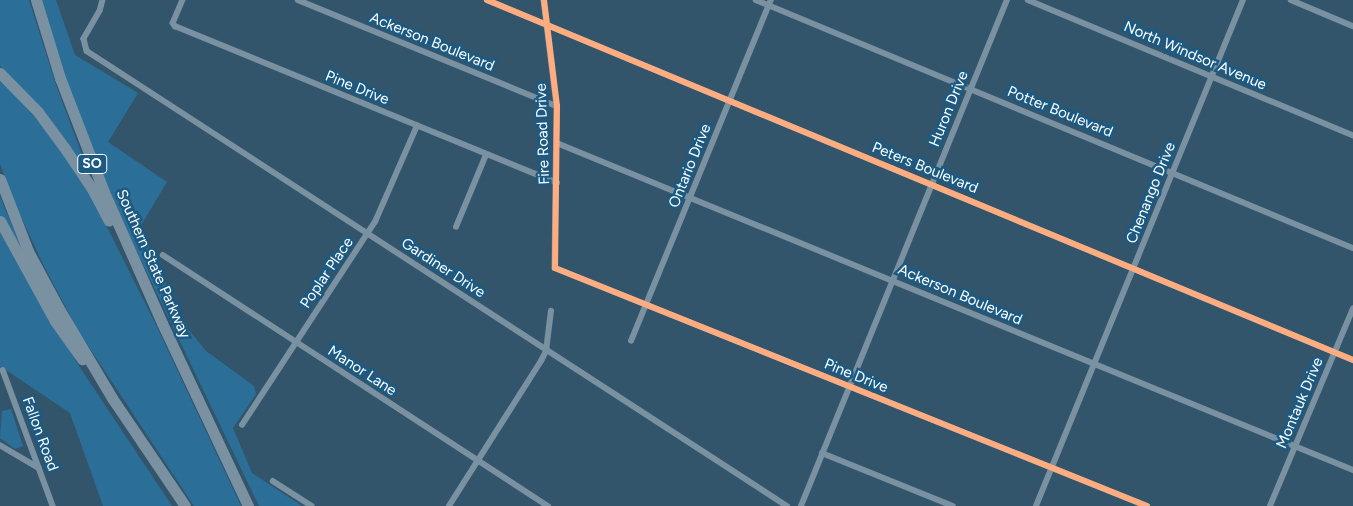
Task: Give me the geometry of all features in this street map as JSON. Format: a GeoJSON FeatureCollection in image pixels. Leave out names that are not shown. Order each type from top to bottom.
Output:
{"type":"FeatureCollection","features":[{"type":"Feature","properties":{"kind":"highway","name":"Southern State Parkway"},"geometry":{"type":"LineString","coordinates":[[36,0],[74,116],[104,192],[162,323],[248,505]]}},
{"type":"Feature","properties":{"kind":"highway"},"geometry":{"type":"LineString","coordinates":[[0,73],[38,112],[91,187],[162,323]]}},
{"type":"Feature","properties":{"kind":"highway"},"geometry":{"type":"LineString","coordinates":[[0,179],[28,251],[112,398]]}},
{"type":"Feature","properties":{"kind":"highway"},"geometry":{"type":"LineString","coordinates":[[0,221],[68,342],[112,398],[185,506]]}},
{"type":"Feature","properties":{"kind":"highway"},"geometry":{"type":"LineString","coordinates":[[157,464],[177,506]]}},
{"type":"Feature","properties":{"kind":"street","name":"Gardiner Drive"},"geometry":{"type":"LineString","coordinates":[[103,0],[100,11],[84,39],[87,51],[787,506]]}},
{"type":"Feature","properties":{"kind":"street","name":"Pine Drive"},"geometry":{"type":"LineString","coordinates":[[183,0],[174,23],[175,26],[557,183]]}},
{"type":"Feature","properties":{"kind":"street","name":"Ackerson Boulevard"},"geometry":{"type":"LineString","coordinates":[[298,0],[557,106]]}},
{"type":"Feature","properties":{"kind":"street","name":"Peters Boulevard"},"geometry":{"type":"LineString","coordinates":[[487,0],[1353,360]]}},
{"type":"Feature","properties":{"kind":"street","name":"Fire Road Drive"},"geometry":{"type":"LineString","coordinates":[[544,0],[557,106],[555,268]]}},
{"type":"Feature","properties":{"kind":"street","name":"Potter Boulevard"},"geometry":{"type":"LineString","coordinates":[[756,0],[770,3],[1353,248]]}},
{"type":"Feature","properties":{"kind":"street","name":"Huron Drive"},"geometry":{"type":"LineString","coordinates":[[801,506],[848,386],[1008,0]]}},
{"type":"Feature","properties":{"kind":"street","name":"North Windsor Avenue"},"geometry":{"type":"LineString","coordinates":[[1028,0],[1353,136]]}},
{"type":"Feature","properties":{"kind":"street","name":"Chenango Drive"},"geometry":{"type":"LineString","coordinates":[[1036,506],[1243,0]]}},
{"type":"Feature","properties":{"kind":"street"},"geometry":{"type":"LineString","coordinates":[[1291,0],[1353,26]]}},
{"type":"Feature","properties":{"kind":"street","name":"Ontario Drive"},"geometry":{"type":"LineString","coordinates":[[631,341],[770,3]]}},
{"type":"Feature","properties":{"kind":"street","name":"Poplar Place"},"geometry":{"type":"LineString","coordinates":[[242,426],[368,234],[393,186],[417,126]]}},
{"type":"Feature","properties":{"kind":"street","name":"Ackerson Boulevard"},"geometry":{"type":"LineString","coordinates":[[557,143],[1353,470]]}},
{"type":"Feature","properties":{"kind":"street"},"geometry":{"type":"LineString","coordinates":[[456,227],[486,155]]}},
{"type":"Feature","properties":{"kind":"street","name":"Manor Lane"},"geometry":{"type":"LineString","coordinates":[[163,255],[548,506]]}},
{"type":"Feature","properties":{"kind":"street","name":"Pine Drive"},"geometry":{"type":"LineString","coordinates":[[555,268],[1147,506]]}},
{"type":"Feature","properties":{"kind":"street","name":"Montauk Drive"},"geometry":{"type":"LineString","coordinates":[[1270,506],[1353,309]]}},
{"type":"Feature","properties":{"kind":"street"},"geometry":{"type":"LineString","coordinates":[[449,506],[546,351],[551,311]]}},
{"type":"Feature","properties":{"kind":"street","name":"Fallon Road"},"geometry":{"type":"LineString","coordinates":[[3,370],[53,506]]}},
{"type":"Feature","properties":{"kind":"street"},"geometry":{"type":"LineString","coordinates":[[0,445],[39,469]]}},
{"type":"Feature","properties":{"kind":"street"},"geometry":{"type":"LineString","coordinates":[[822,452],[953,506]]}},
{"type":"Feature","properties":{"kind":"street"},"geometry":{"type":"LineString","coordinates":[[273,481],[312,506]]}},
{"type":"Feature","properties":{"kind":"shaded area"},"geometry":{"type":"Polygon","coordinates":[[[0,0],[29,0],[56,85],[88,171],[34,103],[0,66],[0,0]]]}},
{"type":"Feature","properties":{"kind":"shaded area"},"geometry":{"type":"Polygon","coordinates":[[[41,0],[56,0],[75,55],[138,93],[108,142],[167,182],[140,227],[184,324],[206,351],[254,386],[256,394],[233,428],[252,473],[302,506],[259,506],[125,227],[82,124],[58,57],[41,0]]]}},
{"type":"Feature","properties":{"kind":"shaded area"},"geometry":{"type":"Polygon","coordinates":[[[0,78],[52,137],[93,199],[156,325],[241,506],[194,506],[77,329],[43,264],[15,204],[0,164],[0,78]]]}},
{"type":"Feature","properties":{"kind":"shaded area"},"geometry":{"type":"Polygon","coordinates":[[[0,196],[3,204],[24,253],[0,215],[0,196]]]}},
{"type":"Feature","properties":{"kind":"shaded area"},"geometry":{"type":"Polygon","coordinates":[[[0,231],[77,363],[172,506],[103,506],[70,413],[0,366],[0,231]]]}},
{"type":"Feature","properties":{"kind":"shaded area"},"geometry":{"type":"Polygon","coordinates":[[[11,409],[23,446],[15,449],[0,438],[2,411],[11,409]]]}},
{"type":"Feature","properties":{"kind":"cycle path"},"geometry":{"type":"LineString","coordinates":[[487,0],[1353,360]]}},
{"type":"Feature","properties":{"kind":"cycle path"},"geometry":{"type":"LineString","coordinates":[[544,0],[557,106],[555,268],[1147,506]]}}]}
